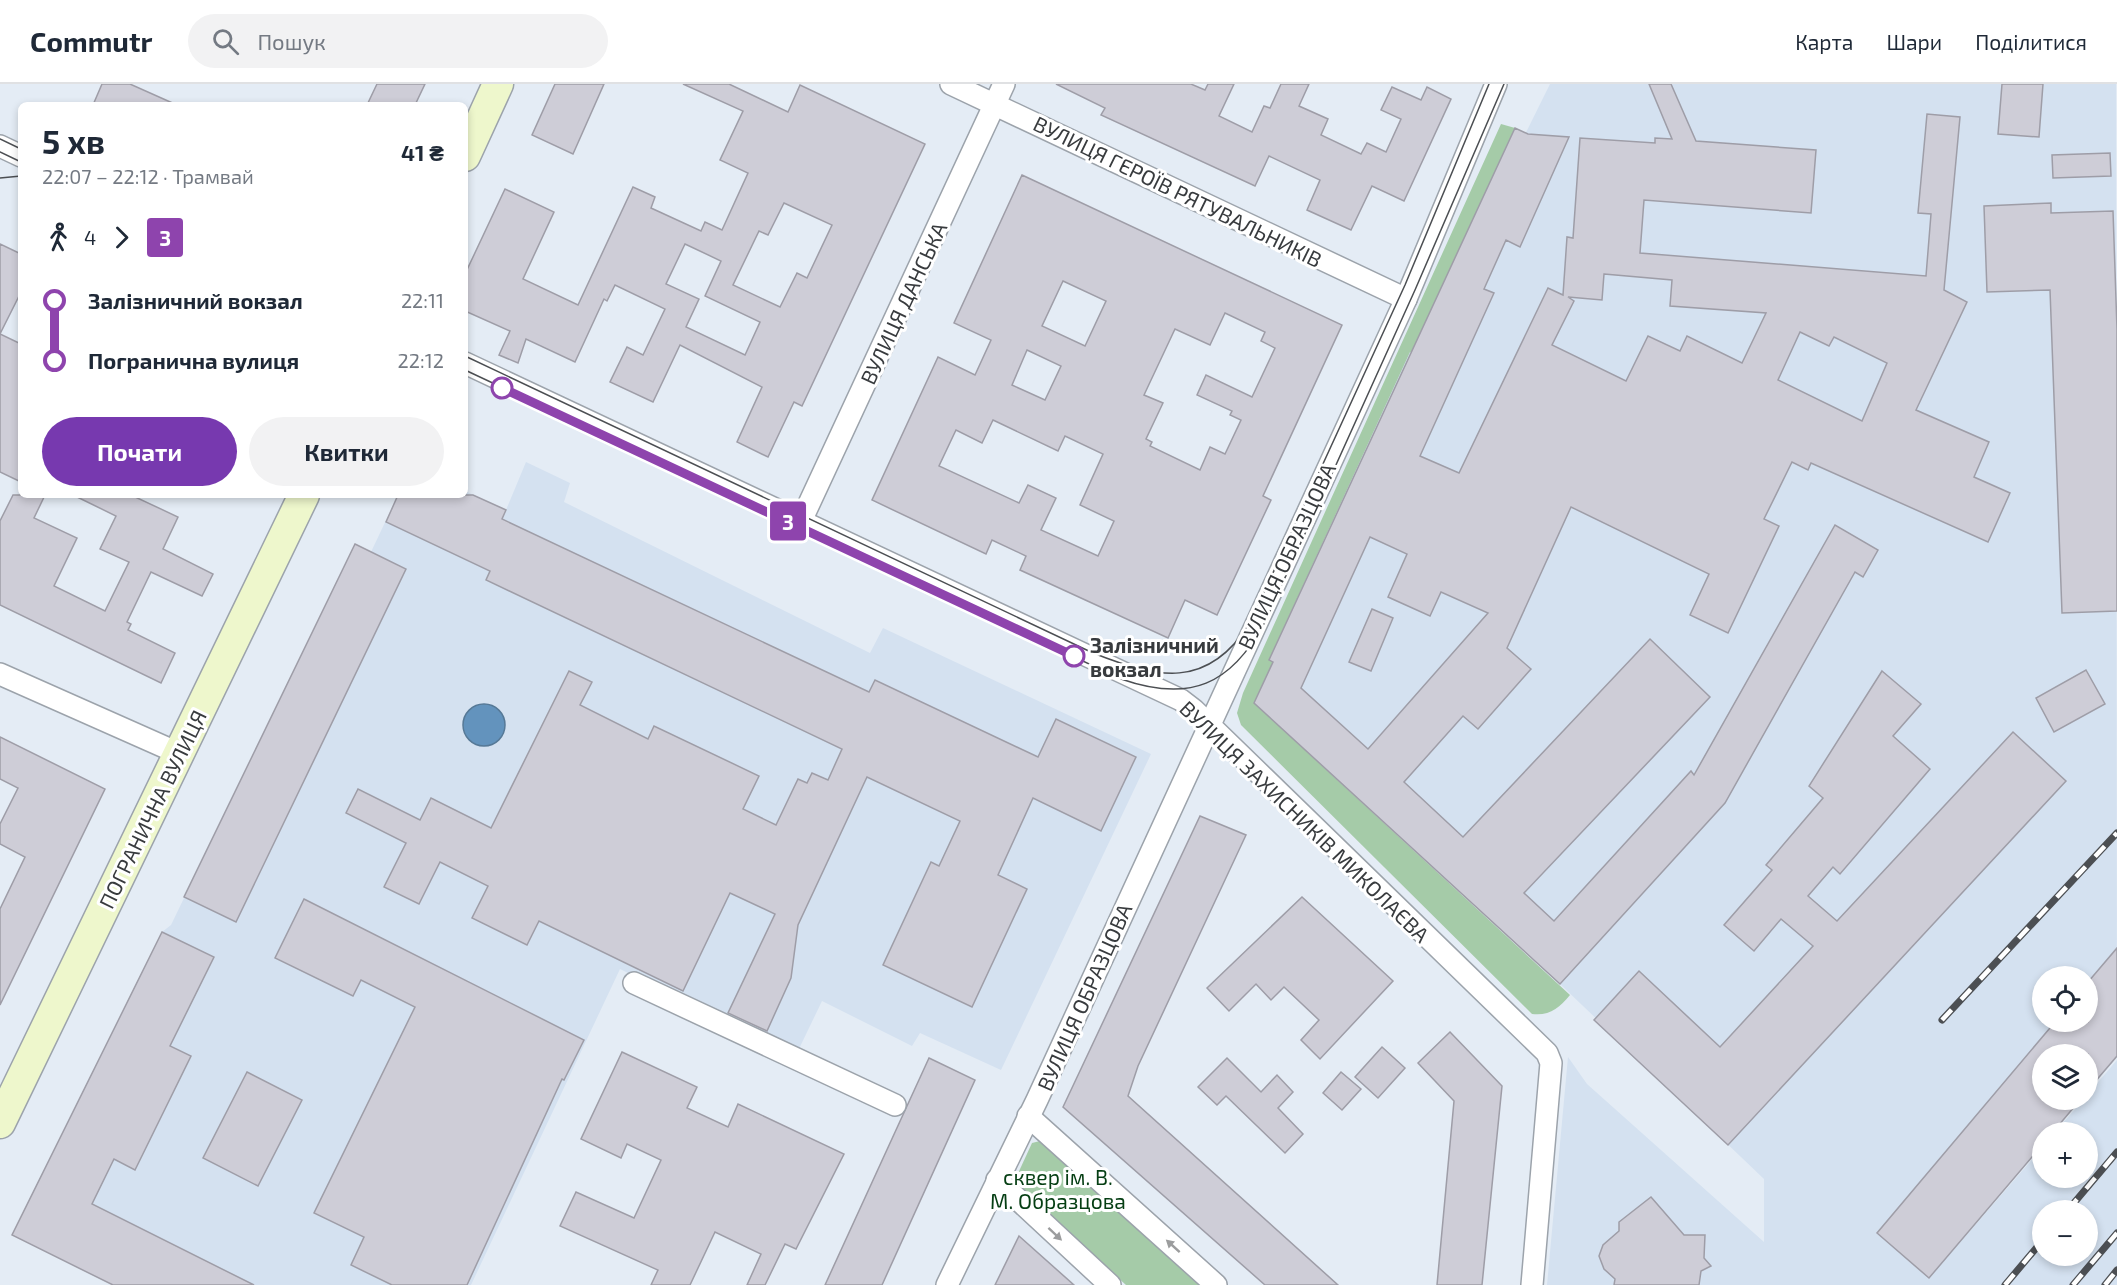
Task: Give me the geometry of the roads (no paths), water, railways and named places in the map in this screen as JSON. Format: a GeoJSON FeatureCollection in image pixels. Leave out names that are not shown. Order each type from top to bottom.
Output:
{"type":"FeatureCollection","features":[{"type":"Feature","properties":{"kind":"main road"},"geometry":{"type":"LineString","coordinates":[[468,149],[498,84]]}},
{"type":"Feature","properties":{"kind":"main road","name":"ПОГРАНИЧНА ВУЛИЦЯ"},"geometry":{"type":"LineString","coordinates":[[0,1123],[303,498]]}},
{"type":"Feature","properties":{"kind":"street","name":"ВУЛИЦЯ ГЕРОЇВ РЯТУВАЛЬНИКІВ"},"geometry":{"type":"LineString","coordinates":[[951,84],[1406,298]]}},
{"type":"Feature","properties":{"kind":"street","name":"ВУЛИЦЯ ДАНСЬКА"},"geometry":{"type":"LineString","coordinates":[[801,521],[1004,84]]}},
{"type":"Feature","properties":{"kind":"street","name":"ВУЛИЦЯ ОБРАЗЦОВА"},"geometry":{"type":"LineString","coordinates":[[947,1285],[1028,1116],[1406,298],[1496,84]]}},
{"type":"Feature","properties":{"kind":"street"},"geometry":{"type":"LineString","coordinates":[[0,146],[18,155]]}},
{"type":"Feature","properties":{"kind":"street","name":"ВУЛИЦЯ ЗАХИСНИКІВ МИКОЛАЄВА"},"geometry":{"type":"LineString","coordinates":[[468,364],[1181,700],[1547,1053],[1551,1063],[1532,1285]]}},
{"type":"Feature","properties":{"kind":"street"},"geometry":{"type":"LineString","coordinates":[[0,674],[178,753]]}},
{"type":"Feature","properties":{"kind":"street"},"geometry":{"type":"LineString","coordinates":[[634,982],[895,1105]]}},
{"type":"Feature","properties":{"kind":"street"},"geometry":{"type":"LineString","coordinates":[[1028,1116],[1216,1285]]}},
{"type":"Feature","properties":{"kind":"street"},"geometry":{"type":"LineString","coordinates":[[997,1180],[1110,1285]]}},
{"type":"Feature","properties":{"kind":"water"},"geometry":{"type":"Polygon","coordinates":[[[484,704],[499,710],[505,725],[499,740],[484,746],[469,740],[463,725],[469,710],[484,704]]]}},
{"type":"Feature","properties":{"kind":"tram line"},"geometry":{"type":"LineString","coordinates":[[468,357],[1093,653],[1116,662],[1159,672],[1179,673],[1198,669],[1216,660],[1234,645],[1250,623],[1405,285],[1489,84]]}},
{"type":"Feature","properties":{"kind":"tram line"},"geometry":{"type":"LineString","coordinates":[[468,371],[1121,679],[1168,689],[1188,688],[1206,683],[1223,674],[1252,644],[1265,622],[1415,290],[1504,84]]}},
{"type":"Feature","properties":{"kind":"tram line"},"geometry":{"type":"LineString","coordinates":[[0,139],[18,148]]}},
{"type":"Feature","properties":{"kind":"tram line"},"geometry":{"type":"LineString","coordinates":[[0,152],[18,161]]}},
{"type":"Feature","properties":{"kind":"tram line"},"geometry":{"type":"LineString","coordinates":[[0,178],[18,176]]}},
{"type":"Feature","properties":{"kind":"tram line","name":"3"},"geometry":{"type":"LineString","coordinates":[[502,388],[1074,656]]}},
{"type":"Feature","properties":{"kind":"railway"},"geometry":{"type":"LineString","coordinates":[[1942,1020],[2117,833]]}},
{"type":"Feature","properties":{"kind":"railway"},"geometry":{"type":"LineString","coordinates":[[2076,1200],[2117,1152]]}},
{"type":"Feature","properties":{"kind":"railway"},"geometry":{"type":"LineString","coordinates":[[2073,1285],[2117,1233]]}},
{"type":"Feature","properties":{"kind":"railway"},"geometry":{"type":"LineString","coordinates":[[2005,1285],[2032,1253]]}},
{"type":"Feature","properties":{"kind":"railway"},"geometry":{"type":"LineString","coordinates":[[2105,1285],[2117,1270]]}},
{"type":"Feature","properties":{"kind":"place","name":"Залізничний вокзал"},"geometry":{"type":"Point","coordinates":[1074,656]}},
{"type":"Feature","properties":{"kind":"park label","name":"сквер ім. В. М. Образцова"},"geometry":{"type":"Point","coordinates":[1058,1188]}}]}
